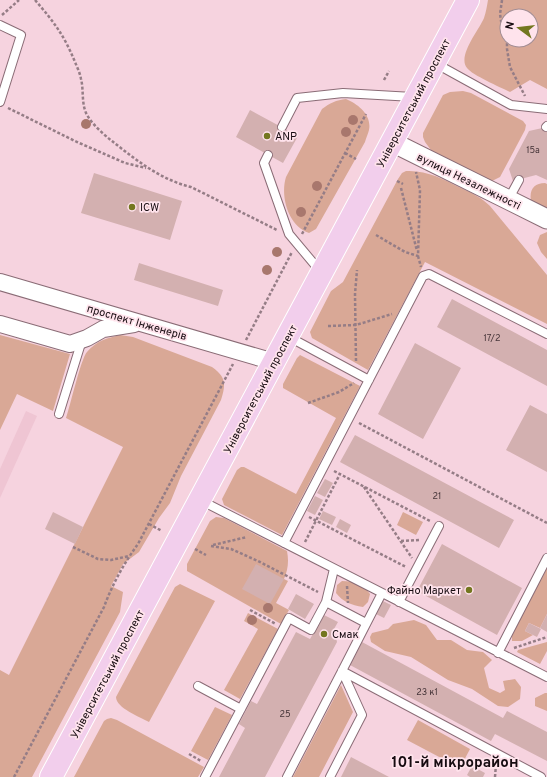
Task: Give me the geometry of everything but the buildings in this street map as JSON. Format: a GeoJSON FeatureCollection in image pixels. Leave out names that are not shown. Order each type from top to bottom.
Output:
{"type":"FeatureCollection","features":[{"type":"Feature","properties":{"kind":"main road","name":"Університетський проспект"},"geometry":{"type":"LineString","coordinates":[[51,777],[468,0]]}},
{"type":"Feature","properties":{"kind":"street","name":"вулиця Незалежності"},"geometry":{"type":"LineString","coordinates":[[392,142],[547,219]]}},
{"type":"Feature","properties":{"kind":"street","name":"проспект Інженерів"},"geometry":{"type":"LineString","coordinates":[[0,282],[274,362]]}},
{"type":"Feature","properties":{"kind":"street"},"geometry":{"type":"LineString","coordinates":[[0,324],[70,344],[82,340],[103,329],[140,323]]}},
{"type":"Feature","properties":{"kind":"lane"},"geometry":{"type":"LineString","coordinates":[[0,25],[21,35],[0,102]]}},
{"type":"Feature","properties":{"kind":"lane"},"geometry":{"type":"LineString","coordinates":[[437,58],[442,67],[512,105],[547,109]]}},
{"type":"Feature","properties":{"kind":"lane"},"geometry":{"type":"LineString","coordinates":[[282,127],[297,98],[342,93],[415,98]]}},
{"type":"Feature","properties":{"kind":"lane"},"geometry":{"type":"LineString","coordinates":[[268,154],[264,163],[290,234],[322,273]]}},
{"type":"Feature","properties":{"kind":"lane"},"geometry":{"type":"LineString","coordinates":[[508,200],[519,180]]}},
{"type":"Feature","properties":{"kind":"lane"},"geometry":{"type":"LineString","coordinates":[[284,543],[349,418],[364,377],[405,310],[423,276],[429,274],[547,334]]}},
{"type":"Feature","properties":{"kind":"lane"},"geometry":{"type":"LineString","coordinates":[[288,337],[364,377]]}},
{"type":"Feature","properties":{"kind":"lane"},"geometry":{"type":"LineString","coordinates":[[59,414],[82,340]]}},
{"type":"Feature","properties":{"kind":"lane"},"geometry":{"type":"LineString","coordinates":[[200,500],[547,677]]}},
{"type":"Feature","properties":{"kind":"lane"},"geometry":{"type":"LineString","coordinates":[[398,602],[439,526]]}},
{"type":"Feature","properties":{"kind":"lane"},"geometry":{"type":"LineString","coordinates":[[498,653],[547,558]]}},
{"type":"Feature","properties":{"kind":"lane"},"geometry":{"type":"LineString","coordinates":[[205,777],[289,618],[311,630],[326,600],[334,569]]}},
{"type":"Feature","properties":{"kind":"lane"},"geometry":{"type":"LineString","coordinates":[[287,777],[382,593]]}},
{"type":"Feature","properties":{"kind":"lane"},"geometry":{"type":"LineString","coordinates":[[326,600],[366,623]]}},
{"type":"Feature","properties":{"kind":"lane"},"geometry":{"type":"LineString","coordinates":[[330,777],[362,715],[342,671]]}},
{"type":"Feature","properties":{"kind":"lane"},"geometry":{"type":"LineString","coordinates":[[342,671],[541,777]]}},
{"type":"Feature","properties":{"kind":"lane"},"geometry":{"type":"LineString","coordinates":[[198,686],[241,709]]}},
{"type":"Feature","properties":{"kind":"path"},"geometry":{"type":"LineString","coordinates":[[0,16],[19,0]]}},
{"type":"Feature","properties":{"kind":"path"},"geometry":{"type":"LineString","coordinates":[[36,0],[54,21],[66,40],[82,79],[86,114],[101,131],[132,157],[148,168],[179,184],[191,187],[272,229],[290,234]]}},
{"type":"Feature","properties":{"kind":"path"},"geometry":{"type":"LineString","coordinates":[[502,0],[500,14],[502,27],[506,35],[510,67],[530,107]]}},
{"type":"Feature","properties":{"kind":"path"},"geometry":{"type":"LineString","coordinates":[[384,80],[389,71]]}},
{"type":"Feature","properties":{"kind":"path"},"geometry":{"type":"LineString","coordinates":[[7,108],[77,142],[125,163],[148,168]]}},
{"type":"Feature","properties":{"kind":"path"},"geometry":{"type":"LineString","coordinates":[[14,777],[104,607],[109,594],[129,556],[138,544],[366,114]]}},
{"type":"Feature","properties":{"kind":"path"},"geometry":{"type":"LineString","coordinates":[[345,153],[356,159]]}},
{"type":"Feature","properties":{"kind":"path"},"geometry":{"type":"LineString","coordinates":[[416,171],[420,190],[418,256]]}},
{"type":"Feature","properties":{"kind":"path"},"geometry":{"type":"LineString","coordinates":[[397,181],[403,184]]}},
{"type":"Feature","properties":{"kind":"path"},"geometry":{"type":"LineString","coordinates":[[401,188],[423,276]]}},
{"type":"Feature","properties":{"kind":"path"},"geometry":{"type":"LineString","coordinates":[[376,234],[405,252],[418,256]]}},
{"type":"Feature","properties":{"kind":"path"},"geometry":{"type":"LineString","coordinates":[[308,403],[339,392],[364,377],[355,349],[355,294],[357,270]]}},
{"type":"Feature","properties":{"kind":"path"},"geometry":{"type":"LineString","coordinates":[[328,326],[356,324],[405,310]]}},
{"type":"Feature","properties":{"kind":"path"},"geometry":{"type":"LineString","coordinates":[[349,418],[547,523]]}},
{"type":"Feature","properties":{"kind":"path"},"geometry":{"type":"LineString","coordinates":[[324,466],[439,526]]}},
{"type":"Feature","properties":{"kind":"path"},"geometry":{"type":"LineString","coordinates":[[300,551],[340,474]]}},
{"type":"Feature","properties":{"kind":"path"},"geometry":{"type":"LineString","coordinates":[[364,486],[400,541],[416,569]]}},
{"type":"Feature","properties":{"kind":"path"},"geometry":{"type":"LineString","coordinates":[[300,512],[416,569]]}},
{"type":"Feature","properties":{"kind":"path"},"geometry":{"type":"LineString","coordinates":[[148,524],[162,531]]}},
{"type":"Feature","properties":{"kind":"path"},"geometry":{"type":"LineString","coordinates":[[263,532],[211,546],[231,549],[252,558],[326,600]]}},
{"type":"Feature","properties":{"kind":"path"},"geometry":{"type":"LineString","coordinates":[[400,541],[431,540]]}},
{"type":"Feature","properties":{"kind":"path"},"geometry":{"type":"LineString","coordinates":[[73,547],[98,559],[111,560],[117,557],[129,556]]}},
{"type":"Feature","properties":{"kind":"path"},"geometry":{"type":"LineString","coordinates":[[195,549],[206,555]]}},
{"type":"Feature","properties":{"kind":"path"},"geometry":{"type":"LineString","coordinates":[[347,575],[348,614]]}},
{"type":"Feature","properties":{"kind":"path"},"geometry":{"type":"LineString","coordinates":[[250,610],[283,628]]}},
{"type":"Feature","properties":{"kind":"path"},"geometry":{"type":"LineString","coordinates":[[498,653],[547,637]]}},
{"type":"Feature","properties":{"kind":"path"},"geometry":{"type":"LineString","coordinates":[[189,754],[211,766]]}},
{"type":"Feature","properties":{"kind":"shaded area"},"geometry":{"type":"Polygon","coordinates":[[[488,0],[547,0],[547,89],[530,80],[510,92],[480,77],[467,68],[465,57],[467,50],[484,18],[488,0]]]}},
{"type":"Feature","properties":{"kind":"shaded area"},"geometry":{"type":"Polygon","coordinates":[[[463,91],[471,93],[523,121],[526,125],[525,130],[500,177],[492,181],[434,154],[423,137],[423,133],[443,95],[450,92],[463,91]]]}},
{"type":"Feature","properties":{"kind":"shaded area"},"geometry":{"type":"Polygon","coordinates":[[[346,99],[359,107],[366,115],[369,130],[365,142],[316,229],[309,233],[296,224],[287,210],[284,193],[286,177],[322,109],[333,102],[346,99]]]}},
{"type":"Feature","properties":{"kind":"shaded area"},"geometry":{"type":"Polygon","coordinates":[[[406,171],[421,172],[441,178],[477,196],[490,206],[547,275],[547,324],[425,262],[368,370],[312,338],[310,332],[331,291],[343,282],[398,179],[402,173],[406,171]]]}},
{"type":"Feature","properties":{"kind":"shaded area"},"geometry":{"type":"Polygon","coordinates":[[[545,183],[547,184],[547,207],[544,208],[531,201],[531,194],[535,186],[545,183]]]}},
{"type":"Feature","properties":{"kind":"shaded area"},"geometry":{"type":"Polygon","coordinates":[[[547,232],[547,259],[541,252],[537,243],[540,235],[547,232]]]}},
{"type":"Feature","properties":{"kind":"shaded area"},"geometry":{"type":"Polygon","coordinates":[[[0,335],[70,354],[53,411],[17,394],[0,430],[0,335]]]}},
{"type":"Feature","properties":{"kind":"shaded area"},"geometry":{"type":"Polygon","coordinates":[[[120,335],[133,337],[212,367],[220,374],[224,381],[223,394],[181,476],[170,503],[159,518],[139,552],[123,564],[111,586],[123,592],[120,612],[32,777],[0,777],[0,670],[9,675],[123,447],[66,418],[79,373],[87,352],[90,348],[102,340],[120,335]]]}},
{"type":"Feature","properties":{"kind":"shaded area"},"geometry":{"type":"Polygon","coordinates":[[[300,355],[360,386],[282,535],[224,505],[222,499],[237,470],[241,467],[244,467],[296,494],[336,418],[283,388],[283,384],[300,355]]]}},
{"type":"Feature","properties":{"kind":"shaded area"},"geometry":{"type":"Polygon","coordinates":[[[26,411],[37,416],[0,498],[0,469],[26,411]]]}},
{"type":"Feature","properties":{"kind":"shaded area"},"geometry":{"type":"Polygon","coordinates":[[[403,512],[423,522],[416,535],[397,525],[403,512]]]}},
{"type":"Feature","properties":{"kind":"shaded area"},"geometry":{"type":"Polygon","coordinates":[[[216,517],[224,518],[287,551],[288,565],[284,579],[288,581],[276,603],[289,610],[281,624],[187,571],[187,564],[210,521],[216,517]]]}},
{"type":"Feature","properties":{"kind":"shaded area"},"geometry":{"type":"Polygon","coordinates":[[[547,568],[547,614],[540,628],[529,623],[525,631],[533,635],[522,641],[512,641],[512,635],[547,568]]]}},
{"type":"Feature","properties":{"kind":"shaded area"},"geometry":{"type":"Polygon","coordinates":[[[342,581],[358,584],[370,594],[368,602],[363,607],[348,603],[341,599],[336,593],[337,585],[342,581]]]}},
{"type":"Feature","properties":{"kind":"shaded area"},"geometry":{"type":"Polygon","coordinates":[[[180,584],[215,601],[149,722],[120,705],[116,697],[175,587],[180,584]]]}},
{"type":"Feature","properties":{"kind":"shaded area"},"geometry":{"type":"Polygon","coordinates":[[[248,613],[278,629],[240,699],[224,690],[258,629],[244,621],[248,613]]]}},
{"type":"Feature","properties":{"kind":"shaded area"},"geometry":{"type":"Polygon","coordinates":[[[414,620],[426,625],[437,640],[451,640],[467,650],[483,652],[492,660],[484,668],[489,688],[500,693],[505,690],[503,681],[515,679],[521,687],[520,699],[508,707],[498,706],[472,689],[448,680],[411,657],[385,651],[371,642],[370,637],[372,633],[388,629],[393,624],[414,620]]]}},
{"type":"Feature","properties":{"kind":"shaded area"},"geometry":{"type":"Polygon","coordinates":[[[547,642],[547,651],[540,664],[517,652],[518,650],[547,642]]]}},
{"type":"Feature","properties":{"kind":"shaded area"},"geometry":{"type":"Polygon","coordinates":[[[341,685],[353,712],[319,777],[293,777],[341,685]]]}},
{"type":"Feature","properties":{"kind":"shaded area"},"geometry":{"type":"Polygon","coordinates":[[[547,693],[547,711],[535,706],[535,698],[547,693]]]}},
{"type":"Feature","properties":{"kind":"shaded area"},"geometry":{"type":"Polygon","coordinates":[[[215,707],[232,715],[208,760],[191,751],[215,707]]]}},
{"type":"Feature","properties":{"kind":"shaded area"},"geometry":{"type":"Polygon","coordinates":[[[111,718],[117,720],[204,767],[198,777],[74,777],[104,721],[111,718]]]}},
{"type":"Feature","properties":{"kind":"shaded area"},"geometry":{"type":"Polygon","coordinates":[[[418,720],[470,749],[460,768],[407,740],[418,720]]]}},
{"type":"Feature","properties":{"kind":"place","name":"ANP"},"geometry":{"type":"Point","coordinates":[267,136]}},
{"type":"Feature","properties":{"kind":"place","name":"ICW"},"geometry":{"type":"Point","coordinates":[132,207]}},
{"type":"Feature","properties":{"kind":"place","name":"Файно Маркет"},"geometry":{"type":"Point","coordinates":[469,590]}},
{"type":"Feature","properties":{"kind":"place","name":"Смак"},"geometry":{"type":"Point","coordinates":[324,634]}},
{"type":"Feature","properties":{"kind":"district","name":"101-й мікрорайон"},"geometry":{"type":"Point","coordinates":[455,762]}}]}
